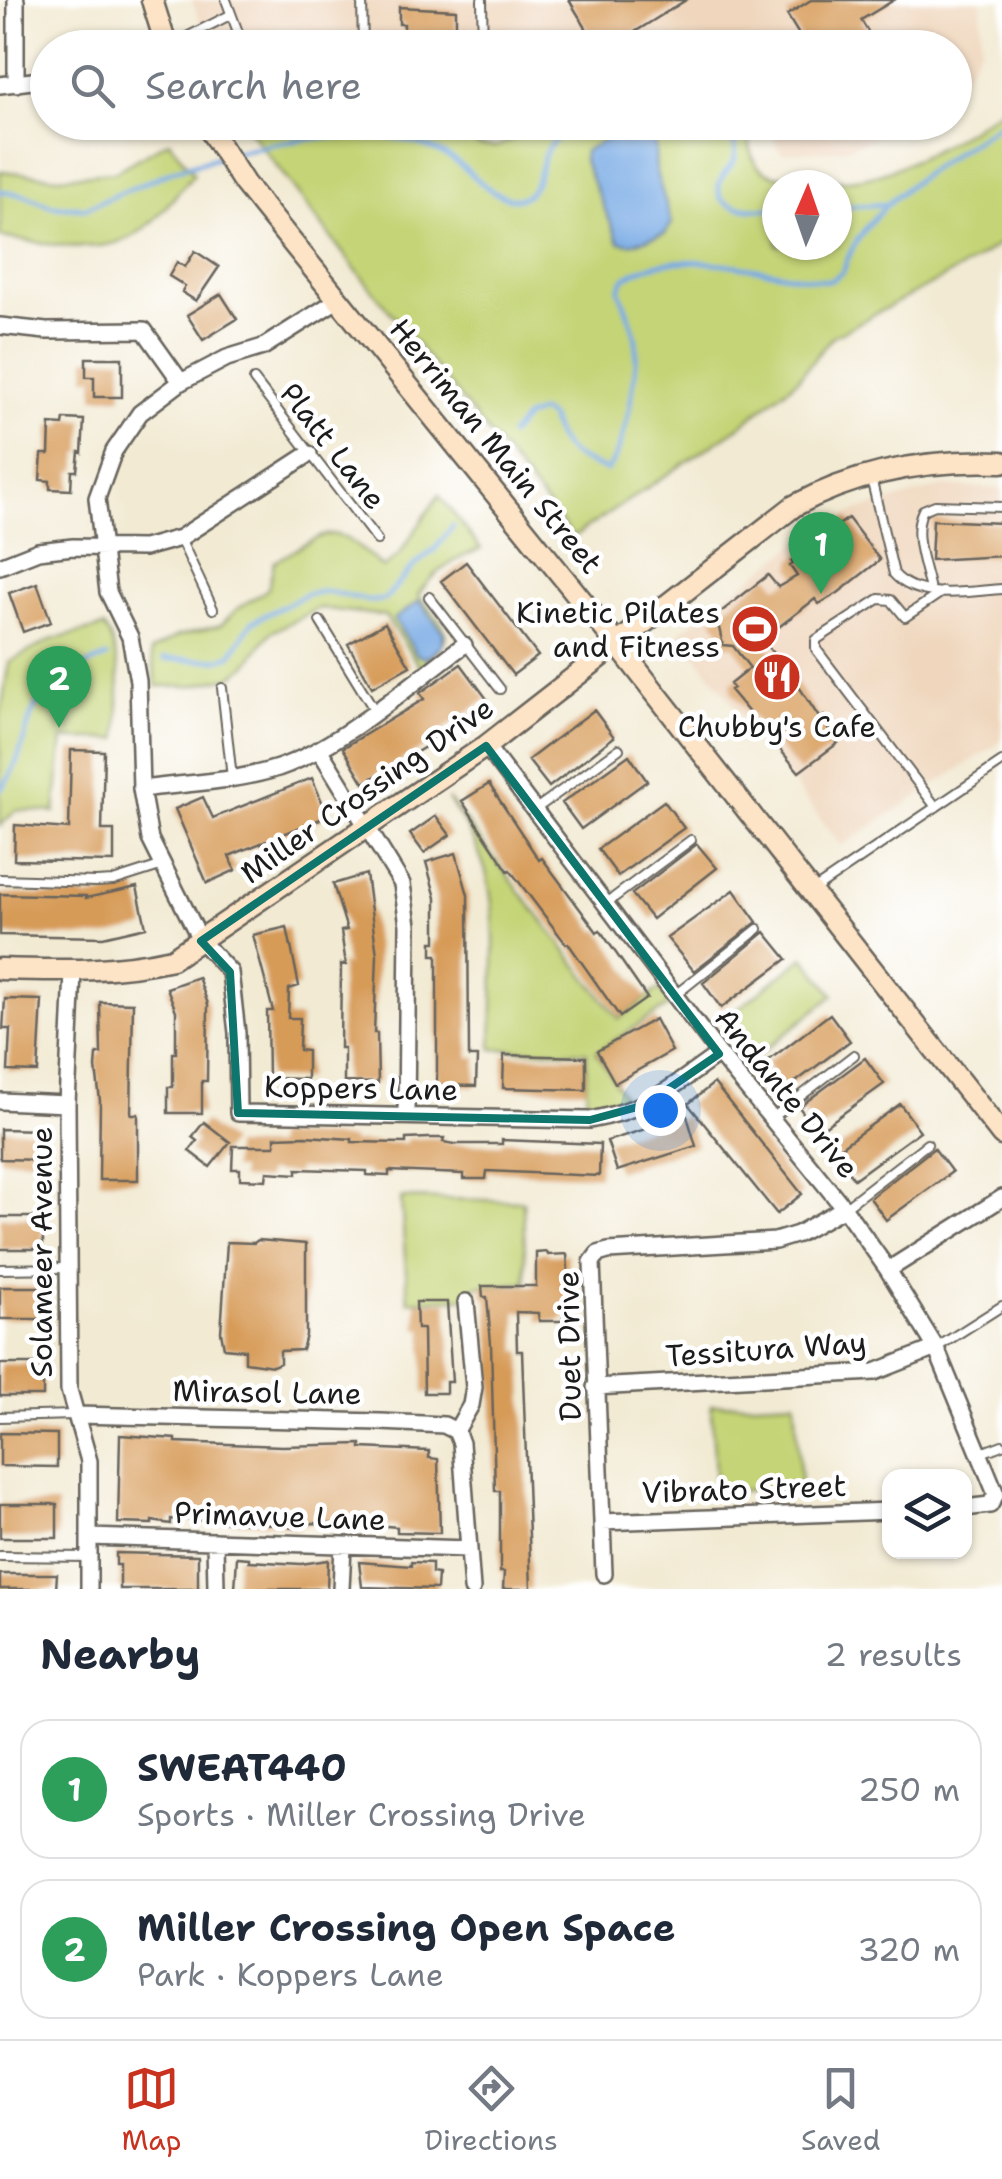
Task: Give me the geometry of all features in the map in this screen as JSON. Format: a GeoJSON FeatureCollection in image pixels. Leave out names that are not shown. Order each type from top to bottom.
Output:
{"type":"FeatureCollection","features":[{"type":"Feature","properties":{"kind":"main road"},"geometry":{"type":"LineString","coordinates":[[152,0],[161,30]]}},
{"type":"Feature","properties":{"kind":"main road","name":"Herriman Main Street"},"geometry":{"type":"LineString","coordinates":[[216,140],[244,183],[617,644],[1002,1135]]}},
{"type":"Feature","properties":{"kind":"main road","name":"Miller Crossing Drive"},"geometry":{"type":"LineString","coordinates":[[0,969],[73,972],[130,968],[172,959],[486,746],[776,518],[812,496],[870,474],[940,462],[1002,462]]}},
{"type":"Feature","properties":{"kind":"street"},"geometry":{"type":"LineString","coordinates":[[8,84],[10,11]]}},
{"type":"Feature","properties":{"kind":"street","name":"Koppers Lane"},"geometry":{"type":"LineString","coordinates":[[339,298],[263,348],[226,358],[181,382],[140,412],[114,451],[98,498],[108,592],[130,637],[138,681],[140,789],[150,839],[160,866],[201,941],[230,972],[237,1033],[238,1112],[590,1120],[645,1105],[719,1054]]}},
{"type":"Feature","properties":{"kind":"street"},"geometry":{"type":"LineString","coordinates":[[0,326],[46,331],[144,330],[181,382]]}},
{"type":"Feature","properties":{"kind":"street"},"geometry":{"type":"LineString","coordinates":[[0,566],[38,551],[101,546],[144,548],[180,538],[309,454]]}},
{"type":"Feature","properties":{"kind":"street"},"geometry":{"type":"LineString","coordinates":[[140,789],[278,768],[319,748],[464,645]]}},
{"type":"Feature","properties":{"kind":"street","name":"Andante Drive"},"geometry":{"type":"LineString","coordinates":[[486,746],[674,996],[844,1208],[888,1270],[936,1348],[994,1484],[998,1503]]}},
{"type":"Feature","properties":{"kind":"street"},"geometry":{"type":"LineString","coordinates":[[319,748],[402,884],[408,924],[406,1115]]}},
{"type":"Feature","properties":{"kind":"street","name":"Solameer Avenue"},"geometry":{"type":"LineString","coordinates":[[73,972],[67,1104],[69,1390],[89,1460],[89,1589]]}},
{"type":"Feature","properties":{"kind":"street"},"geometry":{"type":"LineString","coordinates":[[0,1101],[67,1104]]}},
{"type":"Feature","properties":{"kind":"street"},"geometry":{"type":"LineString","coordinates":[[888,1270],[1002,1198]]}},
{"type":"Feature","properties":{"kind":"street","name":"Duet Drive"},"geometry":{"type":"LineString","coordinates":[[604,1574],[590,1272],[598,1254],[775,1241],[798,1234],[844,1208]]}},
{"type":"Feature","properties":{"kind":"street"},"geometry":{"type":"LineString","coordinates":[[466,1302],[474,1387],[471,1405],[456,1431],[461,1443],[472,1589]]}},
{"type":"Feature","properties":{"kind":"street","name":"Tessitura Way"},"geometry":{"type":"LineString","coordinates":[[596,1387],[875,1372],[936,1348]]}},
{"type":"Feature","properties":{"kind":"street","name":"Mirasol Lane"},"geometry":{"type":"LineString","coordinates":[[76,1415],[381,1422],[444,1425],[456,1431]]}},
{"type":"Feature","properties":{"kind":"street"},"geometry":{"type":"LineString","coordinates":[[972,1508],[998,1503]]}},
{"type":"Feature","properties":{"kind":"street","name":"Vibrato Street"},"geometry":{"type":"LineString","coordinates":[[602,1522],[882,1511]]}},
{"type":"Feature","properties":{"kind":"street","name":"Primavue Lane"},"geometry":{"type":"LineString","coordinates":[[89,1537],[468,1548]]}},
{"type":"Feature","properties":{"kind":"street"},"geometry":{"type":"LineString","coordinates":[[215,1541],[216,1589]]}},
{"type":"Feature","properties":{"kind":"street"},"geometry":{"type":"LineString","coordinates":[[341,1589],[343,1546]]}},
{"type":"Feature","properties":{"kind":"lane"},"geometry":{"type":"LineString","coordinates":[[226,0],[236,30]]}},
{"type":"Feature","properties":{"kind":"lane"},"geometry":{"type":"LineString","coordinates":[[362,0],[363,30]]}},
{"type":"Feature","properties":{"kind":"lane"},"geometry":{"type":"LineString","coordinates":[[482,0],[483,30]]}},
{"type":"Feature","properties":{"kind":"lane"},"geometry":{"type":"LineString","coordinates":[[200,30],[230,15]]}},
{"type":"Feature","properties":{"kind":"lane","name":"Platt Lane"},"geometry":{"type":"LineString","coordinates":[[254,380],[377,540]]}},
{"type":"Feature","properties":{"kind":"lane"},"geometry":{"type":"LineString","coordinates":[[870,474],[894,574],[903,584],[942,592],[1002,589]]}},
{"type":"Feature","properties":{"kind":"lane"},"geometry":{"type":"LineString","coordinates":[[930,590],[918,534],[924,510],[934,504],[1002,507]]}},
{"type":"Feature","properties":{"kind":"lane"},"geometry":{"type":"LineString","coordinates":[[180,538],[213,608]]}},
{"type":"Feature","properties":{"kind":"lane"},"geometry":{"type":"LineString","coordinates":[[936,807],[816,649],[816,640],[879,599],[891,600],[905,617],[942,592]]}},
{"type":"Feature","properties":{"kind":"lane"},"geometry":{"type":"LineString","coordinates":[[429,597],[500,689]]}},
{"type":"Feature","properties":{"kind":"lane"},"geometry":{"type":"LineString","coordinates":[[320,620],[374,711]]}},
{"type":"Feature","properties":{"kind":"lane"},"geometry":{"type":"LineString","coordinates":[[222,688],[232,778]]}},
{"type":"Feature","properties":{"kind":"lane"},"geometry":{"type":"LineString","coordinates":[[533,812],[620,749]]}},
{"type":"Feature","properties":{"kind":"lane"},"geometry":{"type":"LineString","coordinates":[[812,891],[1002,762]]}},
{"type":"Feature","properties":{"kind":"lane"},"geometry":{"type":"LineString","coordinates":[[604,904],[691,840]]}},
{"type":"Feature","properties":{"kind":"lane"},"geometry":{"type":"LineString","coordinates":[[0,879],[114,881],[160,866]]}},
{"type":"Feature","properties":{"kind":"lane"},"geometry":{"type":"LineString","coordinates":[[674,996],[758,930]]}},
{"type":"Feature","properties":{"kind":"lane"},"geometry":{"type":"LineString","coordinates":[[771,1119],[854,1055]]}},
{"type":"Feature","properties":{"kind":"lane"},"geometry":{"type":"LineString","coordinates":[[844,1208],[928,1144]]}},
{"type":"Feature","properties":{"kind":"lane"},"geometry":{"type":"LineString","coordinates":[[0,1269],[66,1268]]}},
{"type":"Feature","properties":{"kind":"lane"},"geometry":{"type":"LineString","coordinates":[[936,1348],[1002,1306]]}},
{"type":"Feature","properties":{"kind":"lane"},"geometry":{"type":"LineString","coordinates":[[0,1416],[76,1415]]}},
{"type":"Feature","properties":{"kind":"lane"},"geometry":{"type":"LineString","coordinates":[[981,1453],[1002,1445]]}},
{"type":"Feature","properties":{"kind":"lane"},"geometry":{"type":"LineString","coordinates":[[0,1556],[89,1557]]}},
{"type":"Feature","properties":{"kind":"highlighted area"},"geometry":{"type":"Polygon","coordinates":[[[486,746],[719,1054],[645,1105],[590,1120],[238,1113],[230,972],[201,941],[486,746]]]}},
{"type":"Feature","properties":{"kind":"shaded area"},"geometry":{"type":"Polygon","coordinates":[[[192,0],[981,0],[981,47],[972,62],[972,30],[202,30],[192,0]]]}},
{"type":"Feature","properties":{"kind":"shaded area"},"geometry":{"type":"Polygon","coordinates":[[[775,140],[868,140],[845,149],[781,153],[775,140]]]}},
{"type":"Feature","properties":{"kind":"shaded area"},"geometry":{"type":"Polygon","coordinates":[[[945,486],[1002,489],[1002,741],[841,846],[679,633],[811,533],[853,512],[945,486]]]}},
{"type":"Feature","properties":{"kind":"green space"},"geometry":{"type":"Polygon","coordinates":[[[1002,108],[1002,242],[971,263],[832,337],[797,380],[739,427],[573,537],[352,265],[257,140],[467,140],[496,147],[511,140],[750,140],[753,159],[764,170],[762,260],[852,260],[852,179],[898,167],[951,140],[972,140],[972,127],[1002,108]]]}},
{"type":"Feature","properties":{"kind":"green space"},"geometry":{"type":"Polygon","coordinates":[[[169,141],[194,174],[139,232],[124,240],[90,247],[0,237],[0,171],[58,177],[114,172],[169,141]]]}},
{"type":"Feature","properties":{"kind":"green space"},"geometry":{"type":"Polygon","coordinates":[[[439,495],[481,549],[446,567],[418,595],[445,632],[441,647],[420,667],[385,616],[319,608],[270,633],[245,667],[233,676],[191,686],[157,686],[151,651],[178,636],[221,625],[268,589],[274,562],[331,534],[351,542],[383,568],[399,555],[439,495]]]}},
{"type":"Feature","properties":{"kind":"green space"},"geometry":{"type":"Polygon","coordinates":[[[104,627],[118,667],[118,739],[63,739],[55,812],[16,810],[0,826],[0,717],[9,662],[51,640],[104,627]]]}},
{"type":"Feature","properties":{"kind":"green space"},"geometry":{"type":"Polygon","coordinates":[[[448,799],[619,1019],[659,989],[671,1004],[596,1052],[624,1097],[586,1105],[587,1052],[492,1049],[494,934],[490,889],[478,850],[448,799]]]}},
{"type":"Feature","properties":{"kind":"green space"},"geometry":{"type":"Polygon","coordinates":[[[804,957],[834,995],[757,1056],[730,1023],[734,1012],[804,957]]]}},
{"type":"Feature","properties":{"kind":"green space"},"geometry":{"type":"Polygon","coordinates":[[[401,1198],[523,1201],[526,1283],[476,1286],[475,1297],[408,1301],[401,1198]]]}},
{"type":"Feature","properties":{"kind":"green space"},"geometry":{"type":"Polygon","coordinates":[[[795,1401],[801,1487],[716,1492],[711,1405],[795,1401]]]}},
{"type":"Feature","properties":{"kind":"water"},"geometry":{"type":"Polygon","coordinates":[[[605,140],[655,140],[656,172],[672,223],[665,234],[630,244],[619,242],[583,160],[584,151],[605,140]]]}},
{"type":"Feature","properties":{"kind":"water"},"geometry":{"type":"Polygon","coordinates":[[[419,601],[444,633],[442,645],[426,658],[417,655],[394,619],[419,601]]]}},
{"type":"Feature","properties":{"kind":"building"},"geometry":{"type":"Polygon","coordinates":[[[569,0],[686,0],[638,30],[587,30],[569,0]]]}},
{"type":"Feature","properties":{"kind":"building"},"geometry":{"type":"Polygon","coordinates":[[[811,0],[894,0],[861,20],[867,30],[796,30],[787,15],[811,0]]]}},
{"type":"Feature","properties":{"kind":"building"},"geometry":{"type":"Polygon","coordinates":[[[399,7],[456,10],[456,30],[404,30],[404,24],[399,24],[399,7]]]}},
{"type":"Feature","properties":{"kind":"building"},"geometry":{"type":"Polygon","coordinates":[[[195,251],[219,267],[196,301],[182,292],[185,286],[169,276],[177,262],[185,267],[195,251]]]}},
{"type":"Feature","properties":{"kind":"building"},"geometry":{"type":"Polygon","coordinates":[[[221,294],[237,319],[203,340],[187,315],[221,294]]]}},
{"type":"Feature","properties":{"kind":"building"},"geometry":{"type":"Polygon","coordinates":[[[86,358],[122,358],[122,397],[94,397],[94,377],[86,377],[86,358]]]}},
{"type":"Feature","properties":{"kind":"building"},"geometry":{"type":"Polygon","coordinates":[[[64,419],[84,420],[82,453],[79,452],[77,471],[72,471],[71,490],[50,489],[50,481],[40,480],[42,454],[49,454],[50,424],[63,425],[64,419]]]}},
{"type":"Feature","properties":{"kind":"building"},"geometry":{"type":"Polygon","coordinates":[[[848,518],[880,560],[838,593],[819,604],[815,599],[762,640],[820,719],[824,716],[832,726],[828,729],[838,743],[799,772],[730,690],[730,684],[750,668],[733,646],[723,645],[712,619],[768,575],[778,587],[797,576],[791,561],[848,518]]]}},
{"type":"Feature","properties":{"kind":"building"},"geometry":{"type":"Polygon","coordinates":[[[933,520],[1002,523],[1002,556],[931,560],[933,520]]]}},
{"type":"Feature","properties":{"kind":"building"},"geometry":{"type":"Polygon","coordinates":[[[466,562],[538,656],[513,675],[441,581],[466,562]]]}},
{"type":"Feature","properties":{"kind":"building"},"geometry":{"type":"Polygon","coordinates":[[[37,583],[51,622],[23,632],[9,593],[37,583]]]}},
{"type":"Feature","properties":{"kind":"building"},"geometry":{"type":"Polygon","coordinates":[[[385,623],[410,666],[372,687],[348,644],[385,623]]]}},
{"type":"Feature","properties":{"kind":"building"},"geometry":{"type":"Polygon","coordinates":[[[461,664],[487,699],[428,741],[430,744],[364,783],[343,748],[424,699],[420,693],[461,664]]]}},
{"type":"Feature","properties":{"kind":"building"},"geometry":{"type":"Polygon","coordinates":[[[594,710],[614,737],[549,787],[528,760],[594,710]]]}},
{"type":"Feature","properties":{"kind":"building"},"geometry":{"type":"Polygon","coordinates":[[[71,750],[104,751],[102,830],[114,830],[114,862],[14,860],[15,825],[69,829],[71,750]]]}},
{"type":"Feature","properties":{"kind":"building"},"geometry":{"type":"Polygon","coordinates":[[[629,755],[647,781],[581,829],[562,803],[629,755]]]}},
{"type":"Feature","properties":{"kind":"building"},"geometry":{"type":"Polygon","coordinates":[[[312,778],[328,816],[229,856],[236,870],[207,883],[175,809],[203,797],[213,818],[312,778]]]}},
{"type":"Feature","properties":{"kind":"building"},"geometry":{"type":"Polygon","coordinates":[[[489,784],[539,860],[542,858],[597,932],[600,930],[647,998],[620,1017],[568,943],[508,871],[462,801],[489,784]]]}},
{"type":"Feature","properties":{"kind":"building"},"geometry":{"type":"Polygon","coordinates":[[[664,801],[684,828],[618,876],[598,849],[664,801]]]}},
{"type":"Feature","properties":{"kind":"building"},"geometry":{"type":"Polygon","coordinates":[[[436,816],[450,835],[424,853],[410,834],[436,816]]]}},
{"type":"Feature","properties":{"kind":"building"},"geometry":{"type":"Polygon","coordinates":[[[697,844],[717,868],[652,919],[632,894],[697,844]]]}},
{"type":"Feature","properties":{"kind":"building"},"geometry":{"type":"Polygon","coordinates":[[[456,853],[468,895],[469,1057],[477,1057],[476,1086],[437,1085],[437,955],[432,955],[432,942],[436,942],[436,898],[426,862],[456,853]]]}},
{"type":"Feature","properties":{"kind":"building"},"geometry":{"type":"Polygon","coordinates":[[[366,874],[377,955],[374,1033],[378,1083],[344,1082],[344,1048],[340,1048],[341,964],[346,965],[341,931],[347,930],[333,884],[366,874]]]}},
{"type":"Feature","properties":{"kind":"building"},"geometry":{"type":"Polygon","coordinates":[[[137,887],[146,927],[103,937],[0,935],[0,894],[86,898],[137,887]]]}},
{"type":"Feature","properties":{"kind":"building"},"geometry":{"type":"Polygon","coordinates":[[[734,890],[757,922],[694,971],[667,938],[734,890]]]}},
{"type":"Feature","properties":{"kind":"building"},"geometry":{"type":"Polygon","coordinates":[[[287,927],[299,986],[289,989],[288,1018],[300,1018],[299,1050],[307,1051],[307,1079],[268,1078],[267,1011],[273,1011],[253,935],[287,927]]]}},
{"type":"Feature","properties":{"kind":"building"},"geometry":{"type":"Polygon","coordinates":[[[765,932],[787,959],[721,1008],[703,983],[765,932]]]}},
{"type":"Feature","properties":{"kind":"building"},"geometry":{"type":"Polygon","coordinates":[[[198,977],[208,1004],[207,1081],[202,1081],[202,1113],[168,1113],[168,1087],[173,1087],[176,1053],[176,1011],[167,988],[198,977]]]}},
{"type":"Feature","properties":{"kind":"building"},"geometry":{"type":"Polygon","coordinates":[[[5,999],[42,1000],[38,1072],[8,1071],[10,1029],[3,1029],[5,999]]]}},
{"type":"Feature","properties":{"kind":"building"},"geometry":{"type":"Polygon","coordinates":[[[100,1002],[133,1003],[131,1114],[138,1114],[138,1180],[99,1180],[100,1101],[96,1068],[97,1054],[101,1054],[100,1002]]]}},
{"type":"Feature","properties":{"kind":"building"},"geometry":{"type":"Polygon","coordinates":[[[830,1014],[850,1041],[785,1090],[765,1063],[830,1014]]]}},
{"type":"Feature","properties":{"kind":"building"},"geometry":{"type":"Polygon","coordinates":[[[655,1019],[672,1051],[615,1083],[597,1051],[655,1019]]]}},
{"type":"Feature","properties":{"kind":"building"},"geometry":{"type":"Polygon","coordinates":[[[504,1055],[586,1057],[586,1090],[503,1088],[504,1055]]]}},
{"type":"Feature","properties":{"kind":"building"},"geometry":{"type":"Polygon","coordinates":[[[865,1058],[884,1084],[817,1132],[799,1107],[865,1058]]]}},
{"type":"Feature","properties":{"kind":"building"},"geometry":{"type":"Polygon","coordinates":[[[714,1083],[802,1194],[777,1214],[688,1104],[714,1083]]]}},
{"type":"Feature","properties":{"kind":"building"},"geometry":{"type":"Polygon","coordinates":[[[900,1104],[920,1131],[854,1179],[834,1152],[900,1104]]]}},
{"type":"Feature","properties":{"kind":"building"},"geometry":{"type":"Polygon","coordinates":[[[687,1116],[696,1146],[617,1171],[607,1141],[687,1116]]]}},
{"type":"Feature","properties":{"kind":"building"},"geometry":{"type":"Polygon","coordinates":[[[204,1122],[230,1142],[210,1167],[189,1151],[197,1141],[192,1137],[204,1122]]]}},
{"type":"Feature","properties":{"kind":"building"},"geometry":{"type":"Polygon","coordinates":[[[0,1129],[42,1130],[41,1160],[0,1159],[0,1129]]]}},
{"type":"Feature","properties":{"kind":"building"},"geometry":{"type":"Polygon","coordinates":[[[275,1137],[352,1142],[406,1143],[406,1139],[444,1138],[443,1142],[455,1144],[502,1144],[502,1140],[600,1144],[599,1176],[487,1171],[486,1179],[464,1179],[464,1174],[389,1171],[389,1176],[367,1175],[367,1171],[297,1169],[297,1174],[267,1172],[266,1180],[240,1179],[240,1169],[232,1169],[233,1146],[275,1146],[275,1137]]]}},
{"type":"Feature","properties":{"kind":"building"},"geometry":{"type":"Polygon","coordinates":[[[934,1148],[952,1172],[886,1220],[870,1198],[934,1148]]]}},
{"type":"Feature","properties":{"kind":"building"},"geometry":{"type":"Polygon","coordinates":[[[0,1217],[43,1217],[43,1249],[0,1249],[0,1217]]]}},
{"type":"Feature","properties":{"kind":"building"},"geometry":{"type":"Polygon","coordinates":[[[227,1242],[306,1244],[306,1335],[302,1350],[280,1351],[280,1363],[273,1366],[245,1362],[245,1350],[224,1348],[221,1332],[227,1242]]]}},
{"type":"Feature","properties":{"kind":"building"},"geometry":{"type":"Polygon","coordinates":[[[536,1253],[567,1254],[571,1317],[539,1321],[538,1313],[516,1312],[517,1351],[522,1351],[531,1589],[503,1589],[500,1491],[495,1491],[491,1344],[487,1297],[483,1297],[482,1286],[536,1286],[536,1253]]]}},
{"type":"Feature","properties":{"kind":"building"},"geometry":{"type":"Polygon","coordinates":[[[0,1287],[43,1287],[42,1319],[0,1319],[0,1287]]]}},
{"type":"Feature","properties":{"kind":"building"},"geometry":{"type":"Polygon","coordinates":[[[416,1302],[447,1302],[452,1382],[446,1382],[446,1393],[424,1393],[423,1329],[417,1329],[416,1302]]]}},
{"type":"Feature","properties":{"kind":"building"},"geometry":{"type":"Polygon","coordinates":[[[0,1364],[43,1364],[43,1396],[0,1396],[0,1364]]]}},
{"type":"Feature","properties":{"kind":"building"},"geometry":{"type":"Polygon","coordinates":[[[0,1433],[57,1434],[57,1467],[0,1466],[0,1433]]]}},
{"type":"Feature","properties":{"kind":"building"},"geometry":{"type":"Polygon","coordinates":[[[120,1435],[176,1442],[361,1444],[361,1448],[429,1451],[429,1458],[438,1459],[440,1533],[313,1523],[299,1525],[299,1529],[171,1519],[171,1524],[118,1523],[120,1435]]]}},
{"type":"Feature","properties":{"kind":"building"},"geometry":{"type":"Polygon","coordinates":[[[0,1504],[57,1504],[57,1538],[0,1538],[0,1504]]]}},
{"type":"Feature","properties":{"kind":"building"},"geometry":{"type":"Polygon","coordinates":[[[116,1553],[198,1555],[198,1589],[120,1589],[116,1553]]]}},
{"type":"Feature","properties":{"kind":"building"},"geometry":{"type":"Polygon","coordinates":[[[237,1557],[301,1564],[328,1560],[327,1589],[235,1589],[237,1557]]]}},
{"type":"Feature","properties":{"kind":"building"},"geometry":{"type":"Polygon","coordinates":[[[359,1562],[411,1566],[411,1562],[432,1563],[432,1573],[438,1574],[437,1589],[362,1587],[359,1562]]]}},
{"type":"Feature","properties":{"kind":"building"},"geometry":{"type":"Polygon","coordinates":[[[0,1574],[57,1574],[56,1589],[0,1589],[0,1574]]]}},
{"type":"Feature","properties":{"kind":"waterway"},"geometry":{"type":"LineString","coordinates":[[510,435],[525,418],[541,412],[550,418],[558,439],[570,453],[607,470],[625,428],[635,370],[635,335],[619,289],[624,279],[644,268],[695,262],[830,281],[843,272],[853,248],[887,205],[933,168],[1002,122]]}},
{"type":"Feature","properties":{"kind":"waterway"},"geometry":{"type":"LineString","coordinates":[[230,154],[304,140]]}},
{"type":"Feature","properties":{"kind":"waterway"},"geometry":{"type":"LineString","coordinates":[[405,140],[448,156],[494,192],[513,198],[523,197],[532,189],[547,150],[555,140]]}},
{"type":"Feature","properties":{"kind":"waterway"},"geometry":{"type":"LineString","coordinates":[[732,140],[736,153],[722,178],[721,197],[736,206],[762,209]]}},
{"type":"Feature","properties":{"kind":"waterway"},"geometry":{"type":"LineString","coordinates":[[0,191],[25,195],[52,206],[86,208],[177,169],[220,157]]}},
{"type":"Feature","properties":{"kind":"waterway"},"geometry":{"type":"LineString","coordinates":[[852,206],[889,204]]}},
{"type":"Feature","properties":{"kind":"waterway"},"geometry":{"type":"LineString","coordinates":[[164,659],[218,660],[231,655],[252,622],[307,594],[327,591],[370,601],[384,600],[453,526]]}},
{"type":"Feature","properties":{"kind":"waterway"},"geometry":{"type":"LineString","coordinates":[[0,790],[14,767],[33,712],[48,690],[69,674],[107,657]]}},
{"type":"Feature","properties":{"kind":"place","name":"SWEAT440"},"geometry":{"type":"Point","coordinates":[821,594]}},
{"type":"Feature","properties":{"kind":"place","name":"Kinetic Pilates and Fitness"},"geometry":{"type":"Point","coordinates":[755,629]}},
{"type":"Feature","properties":{"kind":"place","name":"Chubby's Cafe"},"geometry":{"type":"Point","coordinates":[777,677]}},
{"type":"Feature","properties":{"kind":"place","name":"Miller Crossing Open Space"},"geometry":{"type":"Point","coordinates":[59,728]}}]}
